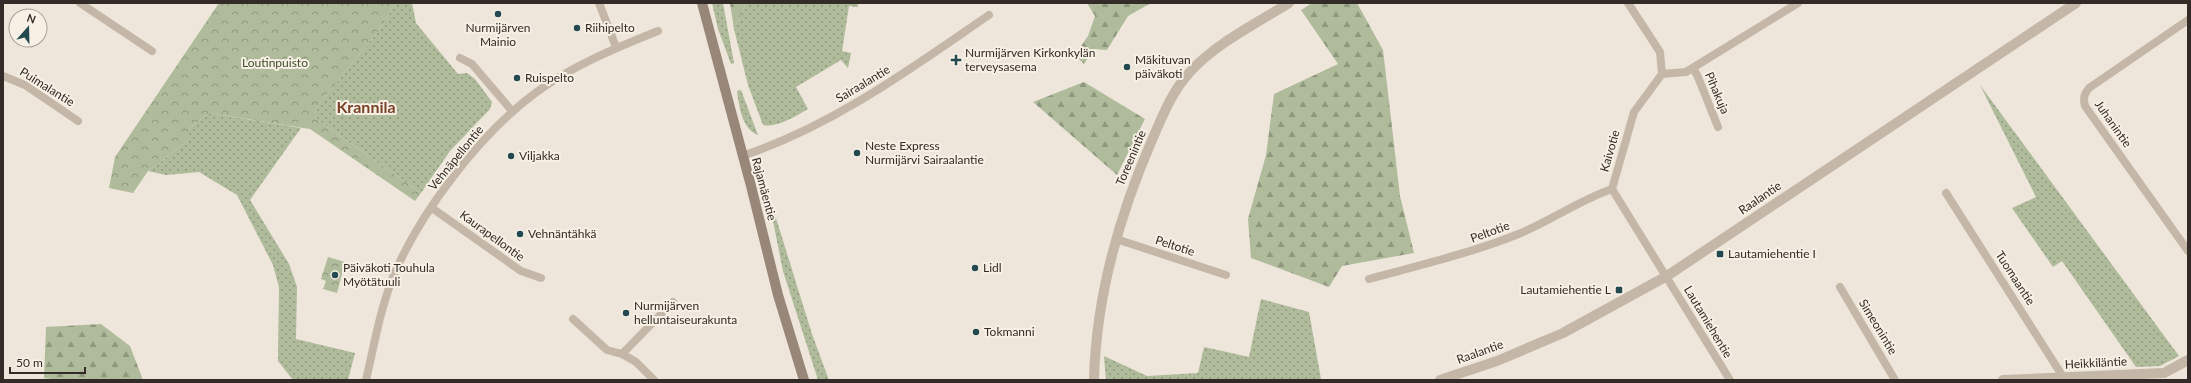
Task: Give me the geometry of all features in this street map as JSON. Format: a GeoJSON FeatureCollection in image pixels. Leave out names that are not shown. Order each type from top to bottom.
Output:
{"type":"FeatureCollection","features":[{"type":"Feature","properties":{"kind":"main road","name":"Rajamäentie"},"geometry":{"type":"LineString","coordinates":[[702,3],[778,295],[804,380]]}},
{"type":"Feature","properties":{"kind":"street"},"geometry":{"type":"LineString","coordinates":[[80,3],[152,51]]}},
{"type":"Feature","properties":{"kind":"street"},"geometry":{"type":"LineString","coordinates":[[599,3],[616,47]]}},
{"type":"Feature","properties":{"kind":"street","name":"Toreenintie"},"geometry":{"type":"LineString","coordinates":[[1094,380],[1098,331],[1116,239],[1133,185],[1170,102],[1182,81],[1190,71],[1212,52],[1289,3]]}},
{"type":"Feature","properties":{"kind":"street"},"geometry":{"type":"LineString","coordinates":[[1628,3],[1660,52],[1662,74],[1679,74],[1693,68],[1795,4]]}},
{"type":"Feature","properties":{"kind":"street","name":"Raalantie"},"geometry":{"type":"LineString","coordinates":[[1440,380],[1497,361],[1563,333],[1667,276],[2076,3]]}},
{"type":"Feature","properties":{"kind":"street","name":"Sairaalantie"},"geometry":{"type":"LineString","coordinates":[[742,156],[766,148],[831,117],[880,89],[989,16]]}},
{"type":"Feature","properties":{"kind":"street","name":"Juhanintie"},"geometry":{"type":"LineString","coordinates":[[2188,20],[2089,88],[2083,99],[2085,106],[2188,251]]}},
{"type":"Feature","properties":{"kind":"street","name":"Vehnäpellontie"},"geometry":{"type":"LineString","coordinates":[[366,380],[380,318],[393,278],[408,245],[432,208],[466,161],[512,111],[563,75],[616,47],[658,31]]}},
{"type":"Feature","properties":{"kind":"street"},"geometry":{"type":"LineString","coordinates":[[460,58],[472,64],[512,111]]}},
{"type":"Feature","properties":{"kind":"street","name":"Pihakuja"},"geometry":{"type":"LineString","coordinates":[[1693,68],[1698,76],[1718,127]]}},
{"type":"Feature","properties":{"kind":"street","name":"Kaivotie"},"geometry":{"type":"LineString","coordinates":[[1662,74],[1634,112],[1612,189],[1667,276]]}},
{"type":"Feature","properties":{"kind":"street","name":"Puimalantie"},"geometry":{"type":"LineString","coordinates":[[3,76],[25,85],[78,121]]}},
{"type":"Feature","properties":{"kind":"street","name":"Peltotie"},"geometry":{"type":"LineString","coordinates":[[1369,279],[1476,250],[1545,223],[1597,194],[1612,189]]}},
{"type":"Feature","properties":{"kind":"street","name":"Tuomaantie"},"geometry":{"type":"LineString","coordinates":[[1946,193],[2064,379]]}},
{"type":"Feature","properties":{"kind":"street","name":"Kaurapellontie"},"geometry":{"type":"LineString","coordinates":[[432,208],[521,271],[541,278]]}},
{"type":"Feature","properties":{"kind":"street","name":"Peltotie"},"geometry":{"type":"LineString","coordinates":[[1116,239],[1226,275]]}},
{"type":"Feature","properties":{"kind":"street","name":"Lautamiehentie"},"geometry":{"type":"LineString","coordinates":[[1667,276],[1730,380]]}},
{"type":"Feature","properties":{"kind":"street","name":"Simeonintie"},"geometry":{"type":"LineString","coordinates":[[1840,287],[1895,380]]}},
{"type":"Feature","properties":{"kind":"street"},"geometry":{"type":"LineString","coordinates":[[622,354],[674,302]]}},
{"type":"Feature","properties":{"kind":"street"},"geometry":{"type":"LineString","coordinates":[[573,319],[607,350],[622,354],[636,362],[654,380]]}},
{"type":"Feature","properties":{"kind":"street","name":"Heikkiläntie"},"geometry":{"type":"LineString","coordinates":[[2003,380],[2064,379],[2164,373],[2188,360]]}},
{"type":"Feature","properties":{"kind":"green space","name":"Loutinpuisto"},"geometry":{"type":"Polygon","coordinates":[[[219,3],[395,3],[383,25],[317,107],[314,115],[319,121],[421,193],[415,201],[310,129],[209,113],[188,130],[188,141],[148,171],[133,193],[109,188],[115,157],[219,3]]]}},
{"type":"Feature","properties":{"kind":"green space"},"geometry":{"type":"Polygon","coordinates":[[[395,3],[412,3],[416,23],[458,74],[467,73],[475,79],[492,102],[490,109],[450,151],[421,193],[319,121],[314,115],[317,107],[383,25],[395,3]]]}},
{"type":"Feature","properties":{"kind":"green space"},"geometry":{"type":"Polygon","coordinates":[[[712,3],[723,3],[734,63],[731,64],[718,29],[712,3]]]}},
{"type":"Feature","properties":{"kind":"green space"},"geometry":{"type":"Polygon","coordinates":[[[730,3],[746,3],[734,29],[730,3]]]}},
{"type":"Feature","properties":{"kind":"green space"},"geometry":{"type":"Polygon","coordinates":[[[746,3],[858,3],[858,7],[849,6],[842,51],[851,53],[848,68],[841,60],[796,87],[808,109],[786,121],[774,125],[763,125],[748,85],[734,29],[746,3]]]}},
{"type":"Feature","properties":{"kind":"green space"},"geometry":{"type":"Polygon","coordinates":[[[1087,3],[1151,3],[1128,16],[1107,50],[1094,49],[1084,64],[1075,55],[1088,36],[1095,16],[1087,3]]]}},
{"type":"Feature","properties":{"kind":"green space"},"geometry":{"type":"Polygon","coordinates":[[[1312,3],[1357,3],[1383,50],[1400,196],[1414,253],[1342,266],[1329,287],[1251,258],[1248,219],[1266,155],[1274,94],[1338,64],[1301,10],[1312,3]]]}},
{"type":"Feature","properties":{"kind":"green space"},"geometry":{"type":"Polygon","coordinates":[[[1084,82],[1145,119],[1117,175],[1033,102],[1084,82]]]}},
{"type":"Feature","properties":{"kind":"green space"},"geometry":{"type":"Polygon","coordinates":[[[1980,85],[2179,356],[2160,366],[2136,367],[2062,261],[2053,267],[2012,208],[2036,197],[1980,85]]]}},
{"type":"Feature","properties":{"kind":"green space"},"geometry":{"type":"Polygon","coordinates":[[[741,90],[758,135],[748,128],[742,116],[737,91],[741,90]]]}},
{"type":"Feature","properties":{"kind":"green space"},"geometry":{"type":"Polygon","coordinates":[[[209,113],[301,128],[250,200],[289,264],[297,287],[296,339],[355,353],[348,380],[293,380],[278,361],[279,287],[273,265],[237,195],[199,172],[166,175],[148,171],[188,141],[188,130],[209,113]]]}},
{"type":"Feature","properties":{"kind":"green space"},"geometry":{"type":"Polygon","coordinates":[[[766,186],[812,334],[829,380],[818,380],[783,271],[766,186]]]}},
{"type":"Feature","properties":{"kind":"green space"},"geometry":{"type":"Polygon","coordinates":[[[328,257],[345,262],[337,293],[323,289],[326,281],[321,279],[328,257]]]}},
{"type":"Feature","properties":{"kind":"green space"},"geometry":{"type":"Polygon","coordinates":[[[1261,299],[1309,312],[1321,379],[1106,380],[1104,356],[1147,376],[1198,373],[1204,347],[1249,357],[1261,299]]]}},
{"type":"Feature","properties":{"kind":"green space"},"geometry":{"type":"Polygon","coordinates":[[[101,324],[130,346],[143,380],[59,380],[44,378],[46,327],[101,324]]]}},
{"type":"Feature","properties":{"kind":"place","name":"Nurmijärven Mainio"},"geometry":{"type":"Point","coordinates":[498,14]}},
{"type":"Feature","properties":{"kind":"place","name":"Riihipelto"},"geometry":{"type":"Point","coordinates":[577,28]}},
{"type":"Feature","properties":{"kind":"place","name":"Nurmijärven Kirkonkylän terveysasema"},"geometry":{"type":"Point","coordinates":[956,60]}},
{"type":"Feature","properties":{"kind":"place","name":"Mäkituvan päiväkoti"},"geometry":{"type":"Point","coordinates":[1127,67]}},
{"type":"Feature","properties":{"kind":"place","name":"Ruispelto"},"geometry":{"type":"Point","coordinates":[517,78]}},
{"type":"Feature","properties":{"kind":"place","name":"Neste Express Nurmijärvi Sairaalantie"},"geometry":{"type":"Point","coordinates":[857,153]}},
{"type":"Feature","properties":{"kind":"place","name":"Viljakka"},"geometry":{"type":"Point","coordinates":[511,156]}},
{"type":"Feature","properties":{"kind":"place","name":"Vehnäntähkä"},"geometry":{"type":"Point","coordinates":[520,234]}},
{"type":"Feature","properties":{"kind":"place","name":"Lautamiehentie I"},"geometry":{"type":"Point","coordinates":[1720,254]}},
{"type":"Feature","properties":{"kind":"place","name":"Lidl"},"geometry":{"type":"Point","coordinates":[975,268]}},
{"type":"Feature","properties":{"kind":"place","name":"Päiväkoti Touhula Myötätuuli"},"geometry":{"type":"Point","coordinates":[335,275]}},
{"type":"Feature","properties":{"kind":"place","name":"Lautamiehentie L"},"geometry":{"type":"Point","coordinates":[1619,290]}},
{"type":"Feature","properties":{"kind":"place","name":"Nurmijärven helluntaiseurakunta"},"geometry":{"type":"Point","coordinates":[626,313]}},
{"type":"Feature","properties":{"kind":"place","name":"Tokmanni"},"geometry":{"type":"Point","coordinates":[976,332]}},
{"type":"Feature","properties":{"kind":"district","name":"Krannila"},"geometry":{"type":"Point","coordinates":[366,107]}}]}
